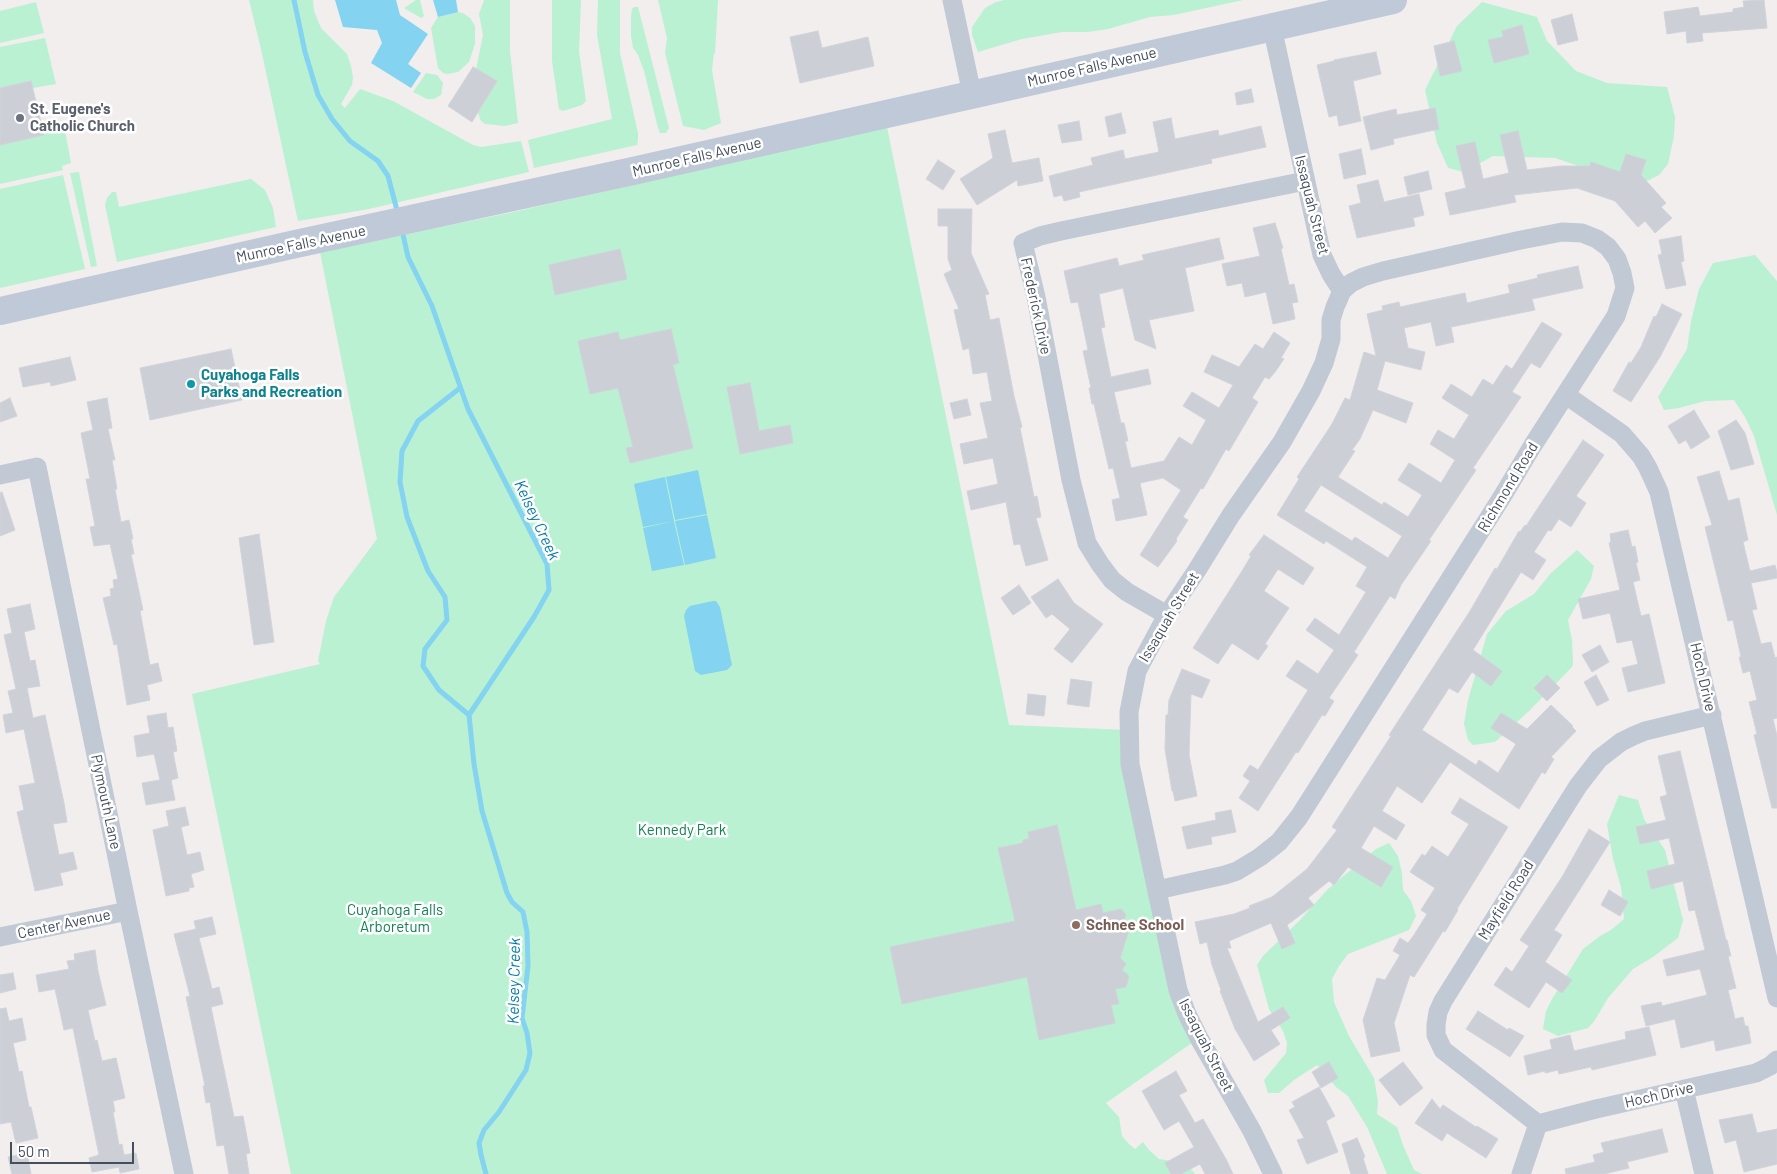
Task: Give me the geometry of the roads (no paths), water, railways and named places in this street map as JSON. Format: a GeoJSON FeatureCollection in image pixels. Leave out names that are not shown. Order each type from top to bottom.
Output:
{"type":"FeatureCollection","features":[{"type":"Feature","properties":{"kind":"street"},"geometry":{"type":"LineString","coordinates":[[952,0],[972,94]]}},
{"type":"Feature","properties":{"kind":"street","name":"Munroe Falls Avenue"},"geometry":{"type":"LineString","coordinates":[[0,311],[1393,0]]}},
{"type":"Feature","properties":{"kind":"street","name":"Issaquah Street"},"geometry":{"type":"LineString","coordinates":[[1272,27],[1322,255],[1342,292],[1331,320],[1331,339],[1324,363],[1311,391],[1282,442],[1231,515],[1167,615],[1137,671],[1129,712],[1128,752],[1178,990],[1188,1014],[1250,1127],[1272,1174]]}},
{"type":"Feature","properties":{"kind":"street","name":"Frederick Drive"},"geometry":{"type":"LineString","coordinates":[[1167,615],[1126,592],[1112,580],[1087,542],[1070,480],[1024,243],[1040,236],[1061,231],[1305,181]]}},
{"type":"Feature","properties":{"kind":"street","name":"Richmond Road"},"geometry":{"type":"LineString","coordinates":[[1157,890],[1237,871],[1260,857],[1279,842],[1299,817],[1616,316],[1625,288],[1617,259],[1608,247],[1582,233],[1562,232],[1383,271],[1363,277],[1342,292]]}},
{"type":"Feature","properties":{"kind":"street","name":"Hoch Drive"},"geometry":{"type":"LineString","coordinates":[[1566,394],[1622,434],[1641,456],[1663,504],[1777,998]]}},
{"type":"Feature","properties":{"kind":"street","name":"Plymouth Lane"},"geometry":{"type":"LineString","coordinates":[[0,475],[37,467],[184,1174]]}},
{"type":"Feature","properties":{"kind":"street","name":"Mayfield Road"},"geometry":{"type":"LineString","coordinates":[[1538,1124],[1443,1050],[1436,1035],[1438,1012],[1443,1001],[1578,786],[1599,759],[1621,742],[1645,731],[1712,715]]}},
{"type":"Feature","properties":{"kind":"street","name":"Center Avenue"},"geometry":{"type":"LineString","coordinates":[[0,938],[128,911]]}},
{"type":"Feature","properties":{"kind":"street","name":"Hoch Drive"},"geometry":{"type":"LineString","coordinates":[[1538,1124],[1756,1073],[1777,1060]]}},
{"type":"Feature","properties":{"kind":"street"},"geometry":{"type":"LineString","coordinates":[[1684,1089],[1704,1174]]}},
{"type":"Feature","properties":{"kind":"street"},"geometry":{"type":"LineString","coordinates":[[1521,1174],[1538,1124]]}},
{"type":"Feature","properties":{"kind":"water"},"geometry":{"type":"Polygon","coordinates":[[[335,0],[396,0],[400,15],[428,34],[408,64],[421,73],[411,88],[371,63],[382,43],[377,30],[343,27],[335,0]]]}},
{"type":"Feature","properties":{"kind":"water"},"geometry":{"type":"Polygon","coordinates":[[[433,0],[456,0],[458,12],[438,17],[433,0]]]}},
{"type":"Feature","properties":{"kind":"water"},"geometry":{"type":"Polygon","coordinates":[[[698,470],[707,514],[675,520],[666,477],[698,470]]]}},
{"type":"Feature","properties":{"kind":"water"},"geometry":{"type":"Polygon","coordinates":[[[665,477],[674,521],[643,527],[634,484],[665,477]]]}},
{"type":"Feature","properties":{"kind":"water"},"geometry":{"type":"Polygon","coordinates":[[[707,515],[716,558],[685,565],[675,521],[707,515]]]}},
{"type":"Feature","properties":{"kind":"water"},"geometry":{"type":"Polygon","coordinates":[[[674,521],[684,565],[652,571],[643,528],[674,521]]]}},
{"type":"Feature","properties":{"kind":"water"},"geometry":{"type":"Polygon","coordinates":[[[716,601],[720,607],[732,665],[727,670],[701,675],[695,671],[684,616],[690,606],[716,601]]]}},
{"type":"Feature","properties":{"kind":"waterway","name":"Kelsey Creek"},"geometry":{"type":"LineString","coordinates":[[294,0],[305,52],[318,95],[332,119],[350,141],[378,161],[388,176],[398,214]]}},
{"type":"Feature","properties":{"kind":"waterway","name":"Kelsey Creek"},"geometry":{"type":"LineString","coordinates":[[402,230],[408,257],[432,306],[468,409],[547,564],[549,590],[534,617],[469,715],[474,764],[482,811],[507,893],[512,902],[523,912],[527,932],[528,966],[522,1018],[527,1033],[530,1053],[526,1070],[499,1112],[484,1130],[479,1143],[486,1174]]}},
{"type":"Feature","properties":{"kind":"waterway"},"geometry":{"type":"LineString","coordinates":[[460,388],[418,421],[402,451],[400,482],[407,517],[428,571],[445,597],[447,620],[425,649],[423,666],[439,690],[469,715]]}},
{"type":"Feature","properties":{"kind":"place","name":"St. Eugene's Catholic Church"},"geometry":{"type":"Point","coordinates":[20,118]}},
{"type":"Feature","properties":{"kind":"place","name":"Cuyahoga Falls Parks and Recreation"},"geometry":{"type":"Point","coordinates":[191,384]}},
{"type":"Feature","properties":{"kind":"place","name":"Schnee School"},"geometry":{"type":"Point","coordinates":[1076,925]}},
{"type":"Feature","properties":{"kind":"park label","name":"Kennedy Park"},"geometry":{"type":"Point","coordinates":[682,830]}},
{"type":"Feature","properties":{"kind":"park label","name":"Cuyahoga Falls Arboretum"},"geometry":{"type":"Point","coordinates":[395,918]}}]}
